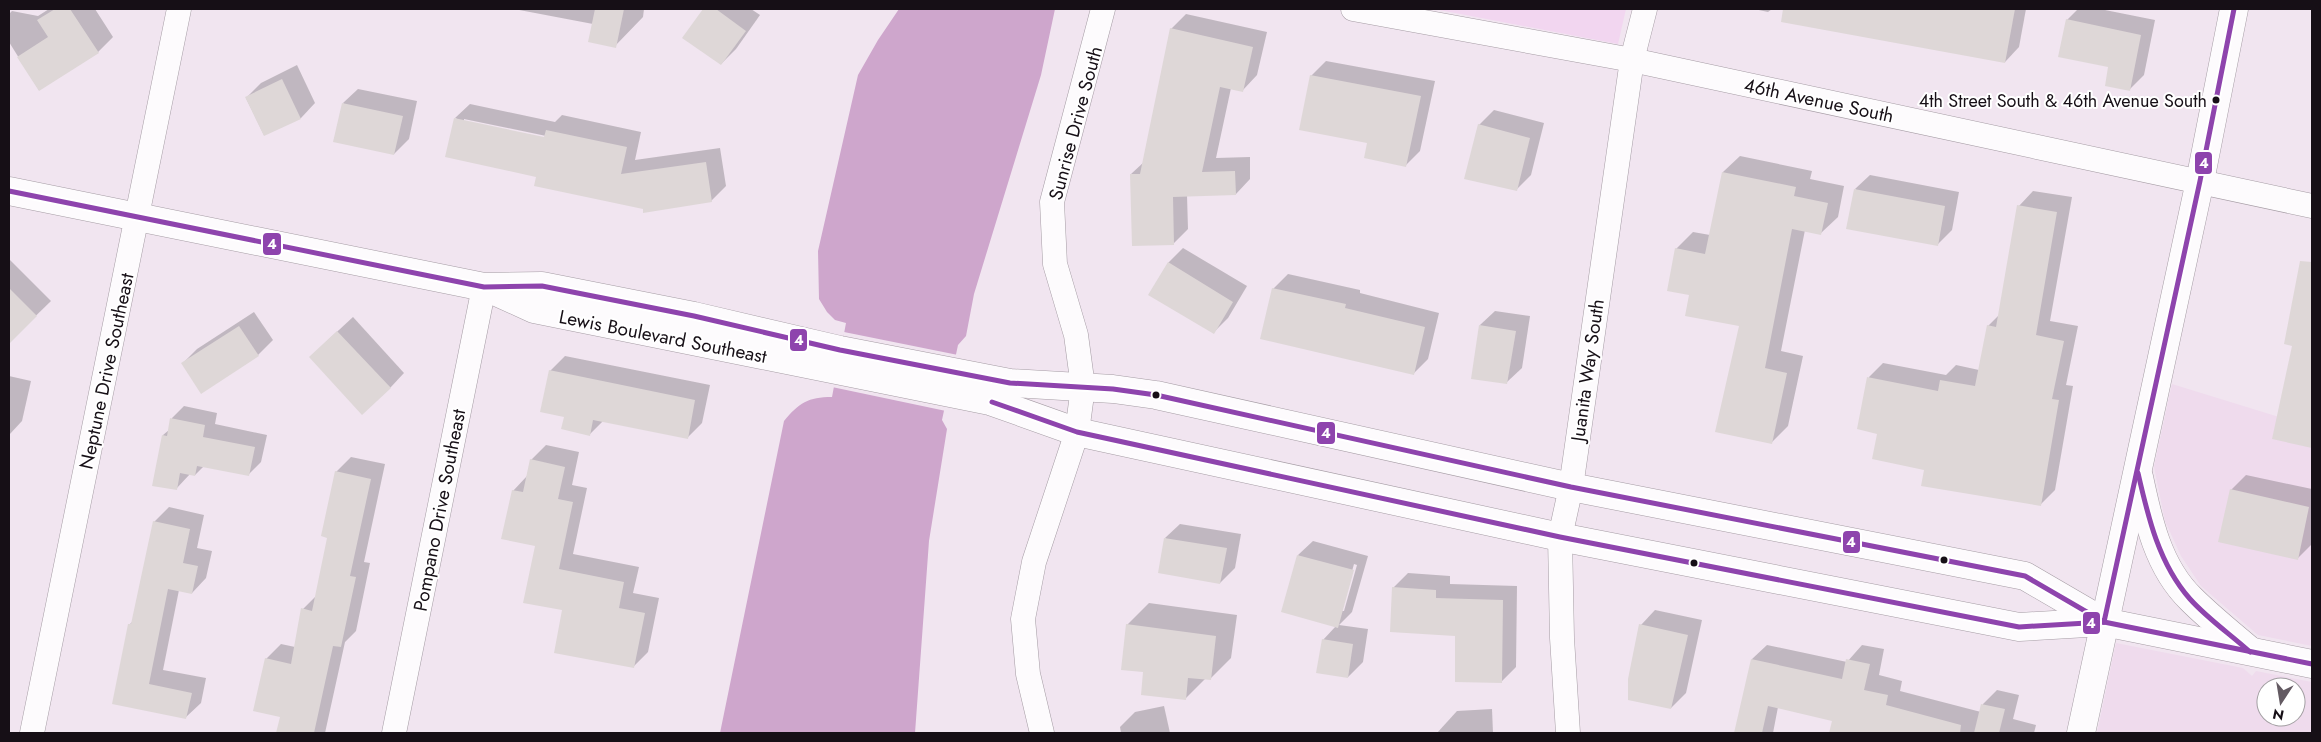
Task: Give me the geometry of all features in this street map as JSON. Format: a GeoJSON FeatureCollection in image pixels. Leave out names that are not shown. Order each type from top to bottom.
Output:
{"type":"FeatureCollection","features":[{"type":"Feature","properties":{"kind":"street","name":"Neptune Drive Southeast"},"geometry":{"type":"LineString","coordinates":[[32,733],[179,9]]}},
{"type":"Feature","properties":{"kind":"street","name":"Sunrise Drive South"},"geometry":{"type":"LineString","coordinates":[[1042,733],[1028,674],[1023,619],[1034,562],[1077,432],[1083,387],[1076,334],[1055,264],[1052,202],[1104,9]]}},
{"type":"Feature","properties":{"kind":"street","name":"46th Avenue South"},"geometry":{"type":"LineString","coordinates":[[1353,9],[1632,60],[2312,206]]}},
{"type":"Feature","properties":{"kind":"street","name":"Juanita Way South"},"geometry":{"type":"LineString","coordinates":[[1568,733],[1562,638],[1560,537],[1571,487],[1632,60],[1645,9]]}},
{"type":"Feature","properties":{"kind":"street"},"geometry":{"type":"LineString","coordinates":[[2081,733],[2200,181],[2234,9]]}},
{"type":"Feature","properties":{"kind":"street","name":"Lewis Boulevard Southeast"},"geometry":{"type":"LineString","coordinates":[[9,191],[484,286],[534,310],[838,360],[952,383],[1010,383],[1083,387],[1156,395],[1571,487],[2025,576],[2104,622]]}},
{"type":"Feature","properties":{"kind":"street","name":"Pompano Drive Southeast"},"geometry":{"type":"LineString","coordinates":[[394,733],[484,286]]}},
{"type":"Feature","properties":{"kind":"street","name":"Lewis Boulevard Southeast"},"geometry":{"type":"LineString","coordinates":[[952,383],[990,401],[1077,432],[1560,537],[2019,627],[2104,622]]}},
{"type":"Feature","properties":{"kind":"street"},"geometry":{"type":"LineString","coordinates":[[2137,468],[2150,528],[2167,565],[2189,598],[2250,652]]}},
{"type":"Feature","properties":{"kind":"street"},"geometry":{"type":"LineString","coordinates":[[2104,622],[2312,664]]}},
{"type":"Feature","properties":{"kind":"shaded area"},"geometry":{"type":"Polygon","coordinates":[[[899,9],[1055,9],[1041,75],[974,294],[966,336],[958,345],[942,420],[947,429],[929,541],[915,733],[720,733],[784,421],[799,405],[805,402],[816,398],[832,397],[846,323],[835,320],[827,312],[819,299],[818,251],[858,75],[899,9]]]}},
{"type":"Feature","properties":{"kind":"shaded area"},"geometry":{"type":"Polygon","coordinates":[[[1434,9],[1626,9],[1618,44],[1434,9]]]}},
{"type":"Feature","properties":{"kind":"shaded area"},"geometry":{"type":"Polygon","coordinates":[[[2172,384],[2312,427],[2312,646],[2258,635],[2201,586],[2181,556],[2165,521],[2154,467],[2172,384]]]}},
{"type":"Feature","properties":{"kind":"shaded area"},"geometry":{"type":"Polygon","coordinates":[[[2116,643],[2243,668],[2252,676],[2256,671],[2287,677],[2256,677],[2256,727],[2306,727],[2306,681],[2312,682],[2312,733],[2097,733],[2116,643]]]}},
{"type":"Feature","properties":{"kind":"pier"},"geometry":{"type":"Polygon","coordinates":[[[844,332],[958,355],[946,411],[832,387],[844,332]]]}},
{"type":"Feature","properties":{"kind":"building"},"geometry":{"type":"Polygon","coordinates":[[[55,9],[70,9],[99,53],[39,91],[17,57],[48,37],[37,20],[55,9]]]}},
{"type":"Feature","properties":{"kind":"building"},"geometry":{"type":"Polygon","coordinates":[[[595,9],[624,9],[616,48],[588,42],[595,9]]]}},
{"type":"Feature","properties":{"kind":"building"},"geometry":{"type":"Polygon","coordinates":[[[703,9],[716,9],[746,31],[721,65],[682,38],[703,9]]]}},
{"type":"Feature","properties":{"kind":"building"},"geometry":{"type":"Polygon","coordinates":[[[1783,9],[2015,9],[2005,63],[1781,22],[1783,9]]]}},
{"type":"Feature","properties":{"kind":"building"},"geometry":{"type":"Polygon","coordinates":[[[2066,19],[2141,35],[2130,91],[2105,86],[2108,67],[2058,57],[2066,19]]]}},
{"type":"Feature","properties":{"kind":"building"},"geometry":{"type":"Polygon","coordinates":[[[1170,28],[1253,47],[1243,92],[1220,87],[1202,172],[1235,171],[1236,195],[1173,197],[1174,245],[1132,246],[1130,174],[1140,174],[1170,28]]]}},
{"type":"Feature","properties":{"kind":"building"},"geometry":{"type":"Polygon","coordinates":[[[1310,75],[1421,96],[1406,167],[1364,158],[1367,143],[1299,130],[1310,75]]]}},
{"type":"Feature","properties":{"kind":"building"},"geometry":{"type":"Polygon","coordinates":[[[282,79],[301,119],[264,136],[245,97],[282,79]]]}},
{"type":"Feature","properties":{"kind":"building"},"geometry":{"type":"Polygon","coordinates":[[[342,103],[403,116],[394,155],[333,142],[342,103]]]}},
{"type":"Feature","properties":{"kind":"building"},"geometry":{"type":"Polygon","coordinates":[[[454,118],[544,137],[546,130],[627,147],[621,174],[706,162],[712,202],[643,213],[643,209],[534,186],[536,177],[445,157],[454,118]]]}},
{"type":"Feature","properties":{"kind":"building"},"geometry":{"type":"Polygon","coordinates":[[[1478,124],[1530,138],[1517,191],[1464,179],[1478,124]]]}},
{"type":"Feature","properties":{"kind":"building"},"geometry":{"type":"Polygon","coordinates":[[[1722,172],[1796,187],[1794,196],[1828,203],[1821,235],[1792,229],[1765,368],[1787,373],[1772,444],[1715,432],[1739,326],[1685,316],[1689,295],[1667,291],[1675,248],[1705,254],[1722,172]]]}},
{"type":"Feature","properties":{"kind":"building"},"geometry":{"type":"Polygon","coordinates":[[[1854,189],[1945,206],[1938,246],[1846,229],[1854,189]]]}},
{"type":"Feature","properties":{"kind":"building"},"geometry":{"type":"Polygon","coordinates":[[[2017,205],[2057,212],[2036,335],[2064,341],[2052,399],[2059,400],[2041,506],[1921,486],[1924,470],[1872,459],[1877,434],[1857,429],[1867,377],[1938,391],[1940,380],[1975,386],[1987,325],[1996,327],[2017,205]]]}},
{"type":"Feature","properties":{"kind":"building"},"geometry":{"type":"Polygon","coordinates":[[[2300,261],[2312,262],[2312,448],[2272,439],[2292,346],[2284,344],[2300,261]]]}},
{"type":"Feature","properties":{"kind":"building"},"geometry":{"type":"Polygon","coordinates":[[[1168,262],[1233,302],[1214,334],[1148,295],[1168,262]]]}},
{"type":"Feature","properties":{"kind":"building"},"geometry":{"type":"Polygon","coordinates":[[[9,288],[37,316],[9,344],[9,288]]]}},
{"type":"Feature","properties":{"kind":"building"},"geometry":{"type":"Polygon","coordinates":[[[1272,288],[1346,304],[1345,308],[1425,327],[1414,375],[1260,339],[1272,288]]]}},
{"type":"Feature","properties":{"kind":"building"},"geometry":{"type":"Polygon","coordinates":[[[1479,325],[1516,331],[1507,384],[1471,379],[1479,325]]]}},
{"type":"Feature","properties":{"kind":"building"},"geometry":{"type":"Polygon","coordinates":[[[239,326],[259,356],[201,394],[181,363],[239,326]]]}},
{"type":"Feature","properties":{"kind":"building"},"geometry":{"type":"Polygon","coordinates":[[[337,331],[391,388],[362,415],[309,357],[337,331]]]}},
{"type":"Feature","properties":{"kind":"building"},"geometry":{"type":"Polygon","coordinates":[[[549,370],[695,400],[688,439],[593,420],[590,436],[561,429],[564,417],[540,412],[549,370]]]}},
{"type":"Feature","properties":{"kind":"building"},"geometry":{"type":"Polygon","coordinates":[[[170,418],[205,425],[203,437],[255,447],[249,476],[197,466],[195,476],[180,473],[177,490],[152,486],[162,435],[167,436],[170,418]]]}},
{"type":"Feature","properties":{"kind":"building"},"geometry":{"type":"Polygon","coordinates":[[[530,459],[565,467],[558,499],[573,502],[559,569],[624,582],[619,608],[645,613],[634,668],[554,653],[562,610],[523,603],[535,546],[501,539],[512,490],[523,492],[530,459]]]}},
{"type":"Feature","properties":{"kind":"building"},"geometry":{"type":"Polygon","coordinates":[[[335,471],[371,479],[350,576],[356,577],[341,647],[333,646],[314,733],[276,733],[280,717],[253,711],[265,658],[291,664],[301,608],[312,611],[327,538],[321,536],[335,471]]]}},
{"type":"Feature","properties":{"kind":"building"},"geometry":{"type":"Polygon","coordinates":[[[2230,489],[2309,507],[2298,560],[2218,542],[2230,489]]]}},
{"type":"Feature","properties":{"kind":"building"},"geometry":{"type":"Polygon","coordinates":[[[153,521],[190,529],[183,563],[198,566],[192,594],[168,589],[149,684],[192,693],[186,719],[112,704],[128,624],[131,624],[153,521]]]}},
{"type":"Feature","properties":{"kind":"building"},"geometry":{"type":"Polygon","coordinates":[[[1164,538],[1227,548],[1220,584],[1158,573],[1164,538]]]}},
{"type":"Feature","properties":{"kind":"building"},"geometry":{"type":"Polygon","coordinates":[[[1297,555],[1354,570],[1338,628],[1281,612],[1297,555]]]}},
{"type":"Feature","properties":{"kind":"building"},"geometry":{"type":"Polygon","coordinates":[[[1392,587],[1436,590],[1436,598],[1503,600],[1502,683],[1455,682],[1455,636],[1390,632],[1392,587]]]}},
{"type":"Feature","properties":{"kind":"building"},"geometry":{"type":"Polygon","coordinates":[[[1126,624],[1216,636],[1211,680],[1188,678],[1186,700],[1141,695],[1143,672],[1121,670],[1126,624]]]}},
{"type":"Feature","properties":{"kind":"building"},"geometry":{"type":"Polygon","coordinates":[[[1639,624],[1688,635],[1671,709],[1628,700],[1628,679],[1639,624]]]}},
{"type":"Feature","properties":{"kind":"building"},"geometry":{"type":"Polygon","coordinates":[[[1322,639],[1353,644],[1348,678],[1316,673],[1322,639]]]}},
{"type":"Feature","properties":{"kind":"building"},"geometry":{"type":"Polygon","coordinates":[[[1751,659],[1842,679],[1846,659],[1870,664],[1864,690],[1888,695],[1886,705],[1961,725],[1960,733],[1829,733],[1832,721],[1768,706],[1762,733],[1734,733],[1751,659]]]}},
{"type":"Feature","properties":{"kind":"building"},"geometry":{"type":"Polygon","coordinates":[[[1981,704],[2005,709],[1999,733],[1974,733],[1981,704]]]}},
{"type":"Feature","properties":{"kind":"transit line","name":"4"},"geometry":{"type":"LineString","coordinates":[[2104,622],[2200,181],[2234,9]]}},
{"type":"Feature","properties":{"kind":"transit line","name":"4"},"geometry":{"type":"LineString","coordinates":[[9,191],[484,287],[542,286],[694,316],[840,350],[1010,383],[1113,389],[1156,395],[1571,487],[2025,576],[2104,622]]}},
{"type":"Feature","properties":{"kind":"transit line","name":"4"},"geometry":{"type":"LineString","coordinates":[[992,402],[1077,432],[1560,537],[2019,627],[2104,622],[2312,664]]}},
{"type":"Feature","properties":{"kind":"transit line","name":"4"},"geometry":{"type":"LineString","coordinates":[[2138,473],[2156,539],[2170,571],[2190,599],[2250,652]]}},
{"type":"Feature","properties":{"kind":"place","name":"4th Street South & 46th Avenue South"},"geometry":{"type":"Point","coordinates":[2216,100]}}]}
